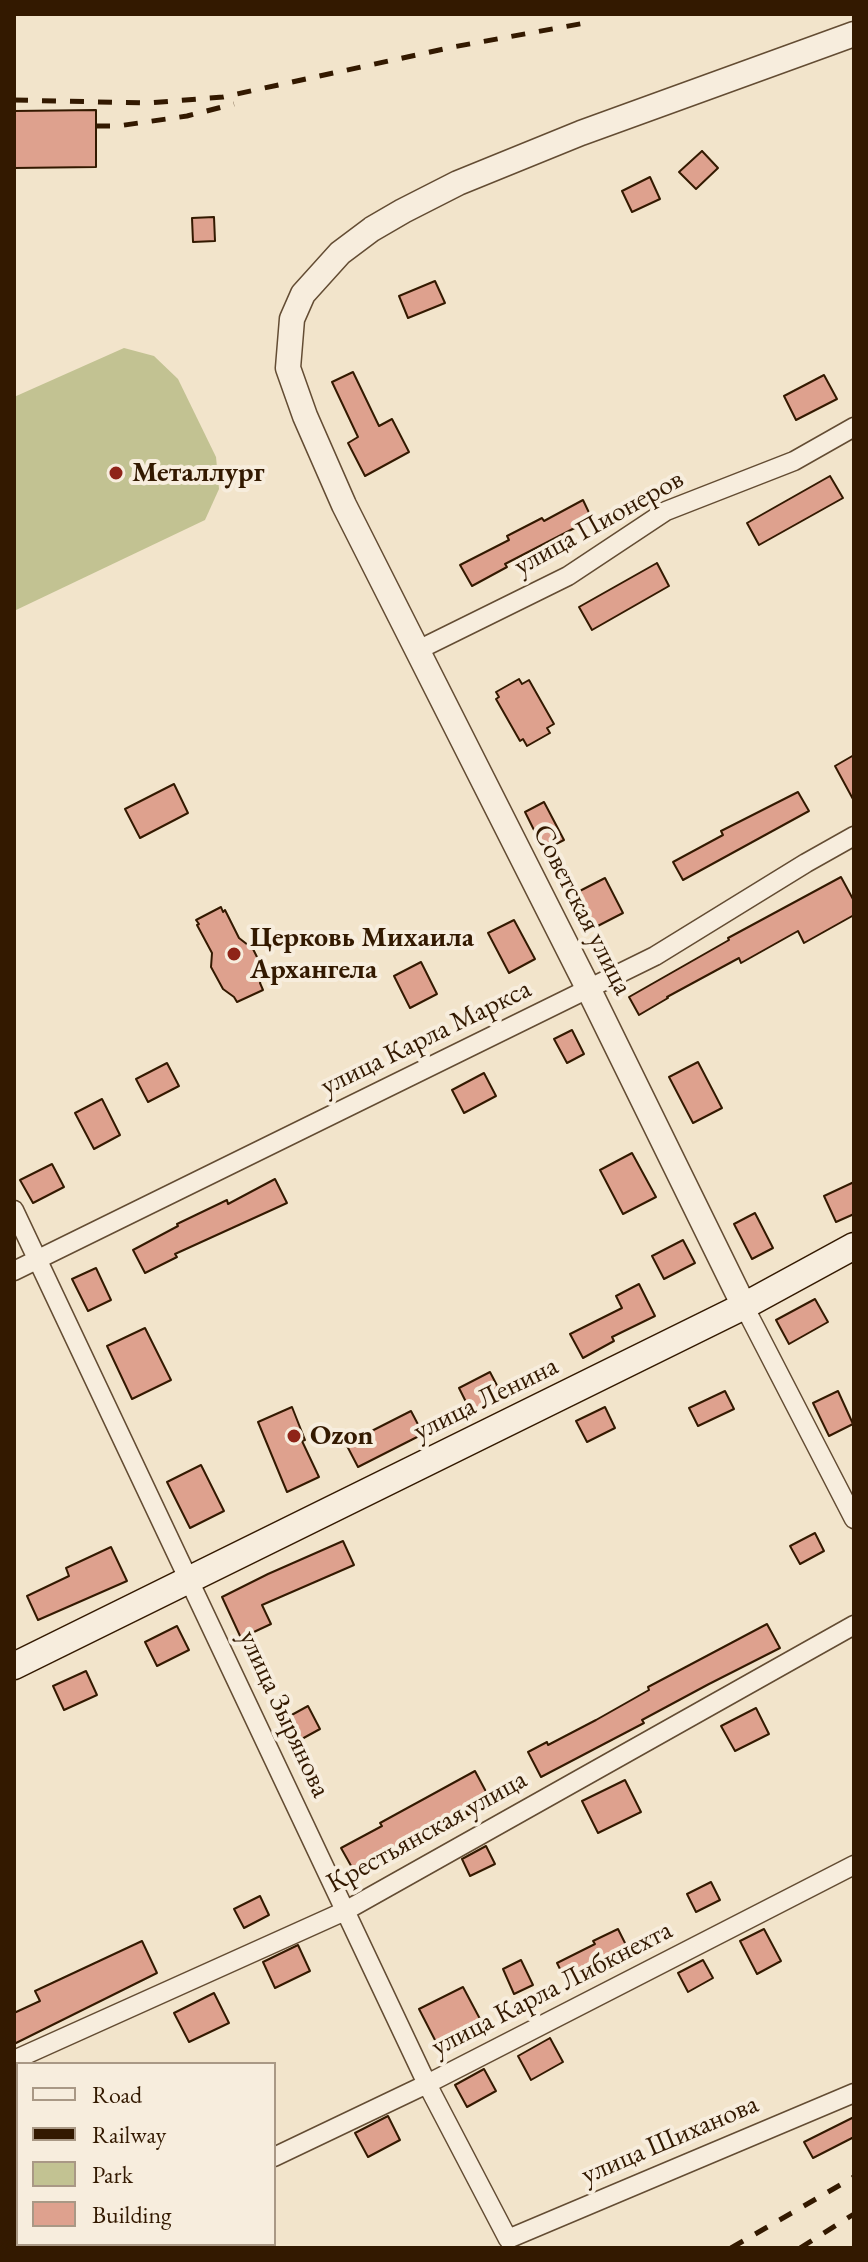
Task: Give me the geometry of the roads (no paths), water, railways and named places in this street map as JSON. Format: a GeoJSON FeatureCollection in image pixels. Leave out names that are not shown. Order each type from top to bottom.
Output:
{"type":"FeatureCollection","features":[{"type":"Feature","properties":{"kind":"main road","name":"улица Ленина"},"geometry":{"type":"LineString","coordinates":[[14,1666],[744,1306],[854,1246]]}},
{"type":"Feature","properties":{"kind":"street","name":"Советская улица"},"geometry":{"type":"LineString","coordinates":[[854,34],[581,133],[458,183],[372,229],[340,253],[303,294],[292,319],[288,368],[344,505],[588,988],[744,1306],[854,1519]]}},
{"type":"Feature","properties":{"kind":"street","name":"улица Пионеров"},"geometry":{"type":"LineString","coordinates":[[416,651],[568,576],[666,511],[794,461],[854,427]]}},
{"type":"Feature","properties":{"kind":"street","name":"улица Карла Маркса"},"geometry":{"type":"LineString","coordinates":[[14,1271],[655,956],[854,836]]}},
{"type":"Feature","properties":{"kind":"street","name":"улица Зырянова"},"geometry":{"type":"LineString","coordinates":[[14,1210],[427,2084],[508,2239]]}},
{"type":"Feature","properties":{"kind":"street","name":"Крестьянская улица"},"geometry":{"type":"LineString","coordinates":[[14,2060],[345,1911],[854,1625]]}},
{"type":"Feature","properties":{"kind":"street","name":"улица Карла Либкнехта"},"geometry":{"type":"LineString","coordinates":[[276,2156],[427,2084],[854,1865]]}},
{"type":"Feature","properties":{"kind":"street","name":"улица Шиханова"},"geometry":{"type":"LineString","coordinates":[[508,2239],[854,2093]]}},
{"type":"Feature","properties":{"kind":"railway"},"geometry":{"type":"LineString","coordinates":[[14,100],[148,103],[223,97],[453,47],[585,23]]}},
{"type":"Feature","properties":{"kind":"railway"},"geometry":{"type":"LineString","coordinates":[[96,126],[118,126],[187,116],[234,104]]}},
{"type":"Feature","properties":{"kind":"railway"},"geometry":{"type":"LineString","coordinates":[[731,2248],[854,2177]]}},
{"type":"Feature","properties":{"kind":"railway"},"geometry":{"type":"LineString","coordinates":[[800,2248],[854,2214]]}},
{"type":"Feature","properties":{"kind":"place","name":"Металлург"},"geometry":{"type":"Point","coordinates":[116,473]}},
{"type":"Feature","properties":{"kind":"place","name":"Церковь Михаила Архангела"},"geometry":{"type":"Point","coordinates":[234,954]}},
{"type":"Feature","properties":{"kind":"place","name":"Ozon"},"geometry":{"type":"Point","coordinates":[294,1436]}}]}
